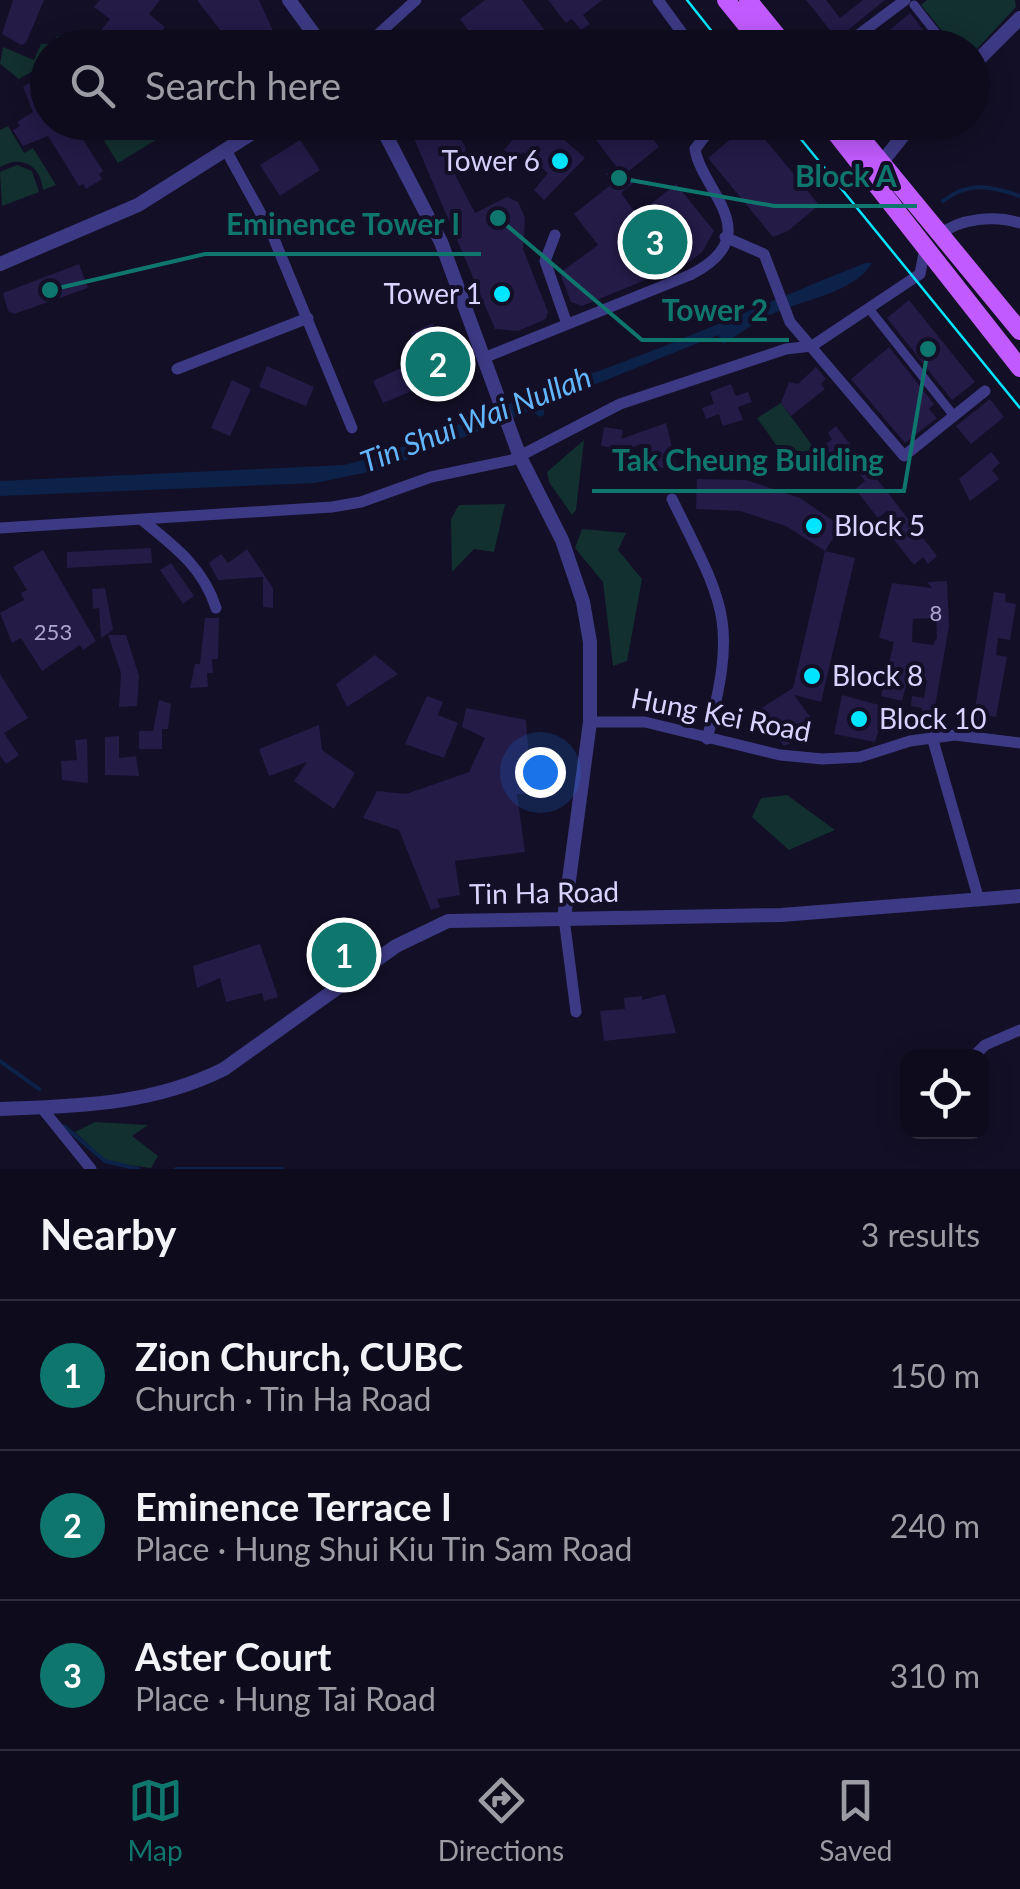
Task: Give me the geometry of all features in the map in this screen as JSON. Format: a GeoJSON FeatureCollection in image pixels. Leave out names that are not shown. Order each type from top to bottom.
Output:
{"type":"FeatureCollection","features":[{"type":"Feature","properties":{"kind":"main road"},"geometry":{"type":"LineString","coordinates":[[726,0],[750,30]]}},
{"type":"Feature","properties":{"kind":"main road"},"geometry":{"type":"LineString","coordinates":[[748,0],[772,30]]}},
{"type":"Feature","properties":{"kind":"main road"},"geometry":{"type":"LineString","coordinates":[[840,140],[897,210],[932,239],[1020,331]]}},
{"type":"Feature","properties":{"kind":"main road"},"geometry":{"type":"LineString","coordinates":[[863,140],[932,239],[959,290],[1020,368]]}},
{"type":"Feature","properties":{"kind":"main road"},"geometry":{"type":"LineString","coordinates":[[852,157],[866,166],[882,162]]}},
{"type":"Feature","properties":{"kind":"main road"},"geometry":{"type":"LineString","coordinates":[[882,162],[880,174],[897,210]]}},
{"type":"Feature","properties":{"kind":"street"},"geometry":{"type":"LineString","coordinates":[[289,0],[311,30]]}},
{"type":"Feature","properties":{"kind":"street"},"geometry":{"type":"LineString","coordinates":[[383,30],[416,0]]}},
{"type":"Feature","properties":{"kind":"street"},"geometry":{"type":"LineString","coordinates":[[658,0],[680,30]]}},
{"type":"Feature","properties":{"kind":"street"},"geometry":{"type":"LineString","coordinates":[[865,30],[902,3],[930,30]]}},
{"type":"Feature","properties":{"kind":"street"},"geometry":{"type":"LineString","coordinates":[[990,48],[1020,18]]}},
{"type":"Feature","properties":{"kind":"street"},"geometry":{"type":"LineString","coordinates":[[0,264],[110,219],[244,140]]}},
{"type":"Feature","properties":{"kind":"street"},"geometry":{"type":"LineString","coordinates":[[388,140],[425,208],[486,356],[520,457],[562,540],[583,602],[590,642],[590,722],[564,918],[576,1012]]}},
{"type":"Feature","properties":{"kind":"street"},"geometry":{"type":"LineString","coordinates":[[486,356],[702,269],[724,238],[722,200],[696,156],[699,140]]}},
{"type":"Feature","properties":{"kind":"street"},"geometry":{"type":"LineString","coordinates":[[882,162],[900,140]]}},
{"type":"Feature","properties":{"kind":"street"},"geometry":{"type":"LineString","coordinates":[[227,152],[272,234],[352,428]]}},
{"type":"Feature","properties":{"kind":"street"},"geometry":{"type":"LineString","coordinates":[[0,528],[332,508],[431,477],[520,457],[620,404],[786,349],[812,346],[920,274],[932,239],[952,227],[984,219],[1020,224]]}},
{"type":"Feature","properties":{"kind":"street"},"geometry":{"type":"LineString","coordinates":[[556,236],[546,250],[545,261],[567,324]]}},
{"type":"Feature","properties":{"kind":"street"},"geometry":{"type":"LineString","coordinates":[[724,238],[760,251],[790,322],[904,456],[988,388]]}},
{"type":"Feature","properties":{"kind":"street"},"geometry":{"type":"LineString","coordinates":[[920,274],[935,275],[959,290]]}},
{"type":"Feature","properties":{"kind":"street"},"geometry":{"type":"LineString","coordinates":[[870,310],[954,416]]}},
{"type":"Feature","properties":{"kind":"street"},"geometry":{"type":"LineString","coordinates":[[177,369],[308,318]]}},
{"type":"Feature","properties":{"kind":"street"},"geometry":{"type":"LineString","coordinates":[[672,499],[717,590],[725,622],[724,671],[707,739]]}},
{"type":"Feature","properties":{"kind":"street"},"geometry":{"type":"LineString","coordinates":[[142,520],[190,560],[206,582],[216,608]]}},
{"type":"Feature","properties":{"kind":"street","name":"Hung Kei Road"},"geometry":{"type":"LineString","coordinates":[[590,722],[645,722],[780,755],[824,759],[860,757],[954,734],[1020,743]]}},
{"type":"Feature","properties":{"kind":"street"},"geometry":{"type":"LineString","coordinates":[[932,737],[979,900]]}},
{"type":"Feature","properties":{"kind":"street","name":"Tin Ha Road"},"geometry":{"type":"LineString","coordinates":[[0,1109],[81,1108],[168,1091],[224,1068],[428,927],[459,920],[782,915],[1020,896]]}},
{"type":"Feature","properties":{"kind":"street"},"geometry":{"type":"LineString","coordinates":[[981,1049],[1020,1030]]}},
{"type":"Feature","properties":{"kind":"street"},"geometry":{"type":"LineString","coordinates":[[46,1107],[90,1169]]}},
{"type":"Feature","properties":{"kind":"green space"},"geometry":{"type":"Polygon","coordinates":[[[927,0],[1015,0],[1016,7],[990,35],[990,30],[941,30],[921,5],[927,0]]]}},
{"type":"Feature","properties":{"kind":"green space"},"geometry":{"type":"Polygon","coordinates":[[[3,47],[30,58],[30,73],[19,79],[0,64],[3,47]]]}},
{"type":"Feature","properties":{"kind":"green space"},"geometry":{"type":"Polygon","coordinates":[[[8,126],[24,153],[33,148],[56,185],[43,190],[39,174],[23,162],[0,167],[0,130],[8,126]]]}},
{"type":"Feature","properties":{"kind":"green space"},"geometry":{"type":"Polygon","coordinates":[[[106,140],[156,140],[118,163],[106,140]]]}},
{"type":"Feature","properties":{"kind":"green space"},"geometry":{"type":"Polygon","coordinates":[[[17,165],[32,171],[39,192],[2,206],[0,172],[17,165]]]}},
{"type":"Feature","properties":{"kind":"green space"},"geometry":{"type":"Polygon","coordinates":[[[781,403],[814,448],[791,466],[757,418],[781,403]]]}},
{"type":"Feature","properties":{"kind":"green space"},"geometry":{"type":"Polygon","coordinates":[[[584,440],[576,510],[572,515],[549,482],[547,472],[584,440]]]}},
{"type":"Feature","properties":{"kind":"green space"},"geometry":{"type":"Polygon","coordinates":[[[505,504],[494,552],[474,549],[452,572],[451,519],[459,505],[505,504]]]}},
{"type":"Feature","properties":{"kind":"green space"},"geometry":{"type":"Polygon","coordinates":[[[582,529],[626,533],[618,550],[642,579],[627,661],[613,666],[603,582],[575,548],[582,529]]]}},
{"type":"Feature","properties":{"kind":"green space"},"geometry":{"type":"Polygon","coordinates":[[[787,795],[835,830],[789,850],[752,817],[761,798],[787,795]]]}},
{"type":"Feature","properties":{"kind":"green space"},"geometry":{"type":"Polygon","coordinates":[[[95,1122],[148,1125],[132,1136],[158,1156],[151,1168],[107,1162],[75,1132],[95,1122]]]}},
{"type":"Feature","properties":{"kind":"water","name":"Tin Shui Wai Nullah"},"geometry":{"type":"Polygon","coordinates":[[[872,263],[853,282],[772,314],[724,344],[718,335],[544,405],[544,415],[539,417],[532,410],[383,469],[315,483],[0,496],[0,481],[344,465],[379,456],[527,397],[528,389],[551,386],[637,357],[872,263]]]}},
{"type":"Feature","properties":{"kind":"building"},"geometry":{"type":"Polygon","coordinates":[[[13,0],[44,0],[26,43],[21,45],[2,34],[13,0]]]}},
{"type":"Feature","properties":{"kind":"building"},"geometry":{"type":"Polygon","coordinates":[[[100,0],[160,0],[149,14],[165,27],[101,30],[110,19],[94,7],[100,0]]]}},
{"type":"Feature","properties":{"kind":"building"},"geometry":{"type":"Polygon","coordinates":[[[197,0],[259,0],[273,30],[220,30],[197,0]]]}},
{"type":"Feature","properties":{"kind":"building"},"geometry":{"type":"Polygon","coordinates":[[[485,0],[522,0],[544,30],[468,30],[460,19],[485,0]]]}},
{"type":"Feature","properties":{"kind":"building"},"geometry":{"type":"Polygon","coordinates":[[[548,0],[602,0],[583,15],[590,24],[581,30],[572,19],[566,23],[548,0]]]}},
{"type":"Feature","properties":{"kind":"building"},"geometry":{"type":"Polygon","coordinates":[[[806,0],[826,0],[840,18],[863,0],[885,0],[848,30],[830,30],[806,0]]]}},
{"type":"Feature","properties":{"kind":"building"},"geometry":{"type":"Polygon","coordinates":[[[910,13],[923,30],[890,30],[910,13]]]}},
{"type":"Feature","properties":{"kind":"building"},"geometry":{"type":"Polygon","coordinates":[[[30,83],[30,104],[23,87],[30,83]]]}},
{"type":"Feature","properties":{"kind":"building"},"geometry":{"type":"Polygon","coordinates":[[[30,114],[30,140],[38,140],[23,146],[13,130],[20,126],[17,122],[30,114]]]}},
{"type":"Feature","properties":{"kind":"building"},"geometry":{"type":"Polygon","coordinates":[[[50,140],[83,140],[103,171],[99,174],[102,179],[86,189],[83,184],[79,186],[50,140]]]}},
{"type":"Feature","properties":{"kind":"building"},"geometry":{"type":"Polygon","coordinates":[[[300,140],[320,170],[280,196],[260,165],[300,140]]]}},
{"type":"Feature","properties":{"kind":"building"},"geometry":{"type":"Polygon","coordinates":[[[415,140],[461,140],[466,150],[451,167],[475,213],[507,197],[518,202],[525,218],[523,249],[548,312],[546,319],[518,331],[495,329],[415,140]]]}},
{"type":"Feature","properties":{"kind":"building","name":"Tower 6"},"geometry":{"type":"Polygon","coordinates":[[[513,140],[564,140],[585,158],[544,200],[534,190],[548,173],[523,152],[516,160],[504,150],[513,140]]]}},
{"type":"Feature","properties":{"kind":"building"},"geometry":{"type":"Polygon","coordinates":[[[596,140],[654,140],[659,147],[625,174],[633,183],[621,193],[637,215],[676,184],[714,231],[702,252],[689,262],[582,306],[571,302],[560,273],[598,245],[574,214],[613,183],[606,174],[616,166],[596,140]]]}},
{"type":"Feature","properties":{"kind":"building"},"geometry":{"type":"Polygon","coordinates":[[[730,140],[766,140],[819,205],[788,231],[773,237],[708,158],[730,140]]]}},
{"type":"Feature","properties":{"kind":"building"},"geometry":{"type":"Polygon","coordinates":[[[79,264],[88,288],[14,314],[8,311],[3,293],[79,264]]]}},
{"type":"Feature","properties":{"kind":"building"},"geometry":{"type":"Polygon","coordinates":[[[909,300],[975,382],[952,400],[887,318],[909,300]]]}},
{"type":"Feature","properties":{"kind":"building"},"geometry":{"type":"Polygon","coordinates":[[[433,323],[452,367],[441,371],[444,377],[383,403],[373,381],[420,359],[411,333],[433,323]]]}},
{"type":"Feature","properties":{"kind":"building"},"geometry":{"type":"Polygon","coordinates":[[[889,347],[934,404],[929,409],[937,418],[905,443],[851,379],[889,347]]]}},
{"type":"Feature","properties":{"kind":"building"},"geometry":{"type":"Polygon","coordinates":[[[267,366],[314,387],[306,406],[259,387],[267,366]]]}},
{"type":"Feature","properties":{"kind":"building"},"geometry":{"type":"Polygon","coordinates":[[[816,367],[826,379],[821,384],[825,389],[791,416],[781,403],[789,382],[798,384],[816,367]]]}},
{"type":"Feature","properties":{"kind":"building"},"geometry":{"type":"Polygon","coordinates":[[[232,380],[251,389],[230,436],[211,428],[232,380]]]}},
{"type":"Feature","properties":{"kind":"building"},"geometry":{"type":"Polygon","coordinates":[[[731,384],[736,396],[748,392],[752,402],[738,407],[743,420],[723,426],[719,414],[706,419],[702,408],[714,404],[710,392],[731,384]]]}},
{"type":"Feature","properties":{"kind":"building"},"geometry":{"type":"Polygon","coordinates":[[[990,399],[1004,417],[971,444],[956,426],[990,399]]]}},
{"type":"Feature","properties":{"kind":"building"},"geometry":{"type":"Polygon","coordinates":[[[666,423],[676,463],[651,472],[641,444],[626,450],[601,446],[604,427],[623,430],[621,439],[666,423]]]}},
{"type":"Feature","properties":{"kind":"building"},"geometry":{"type":"Polygon","coordinates":[[[836,426],[937,556],[928,564],[923,557],[914,565],[891,536],[901,528],[887,511],[878,518],[855,489],[865,481],[854,467],[845,475],[823,446],[832,439],[828,433],[836,426]]]}},
{"type":"Feature","properties":{"kind":"building"},"geometry":{"type":"Polygon","coordinates":[[[991,452],[1000,463],[992,470],[999,479],[970,501],[959,479],[991,452]]]}},
{"type":"Feature","properties":{"kind":"building"},"geometry":{"type":"Polygon","coordinates":[[[697,479],[746,480],[800,498],[841,526],[825,551],[786,526],[740,511],[696,509],[697,479]]]}},
{"type":"Feature","properties":{"kind":"building"},"geometry":{"type":"Polygon","coordinates":[[[151,548],[152,563],[67,568],[67,552],[151,548]]]}},
{"type":"Feature","properties":{"kind":"building"},"geometry":{"type":"Polygon","coordinates":[[[247,549],[273,588],[273,608],[263,607],[263,577],[218,580],[209,563],[221,554],[228,563],[247,549]]]}},
{"type":"Feature","properties":{"kind":"building"},"geometry":{"type":"Polygon","coordinates":[[[43,550],[96,641],[83,650],[80,645],[42,671],[21,638],[12,643],[0,613],[24,600],[21,593],[27,590],[13,567],[43,550]]]}},
{"type":"Feature","properties":{"kind":"building"},"geometry":{"type":"Polygon","coordinates":[[[825,551],[855,558],[821,702],[794,695],[812,719],[789,736],[793,742],[784,746],[757,711],[793,688],[825,551]]]}},
{"type":"Feature","properties":{"kind":"building"},"geometry":{"type":"Polygon","coordinates":[[[171,563],[194,596],[183,604],[160,570],[171,563]]]}},
{"type":"Feature","properties":{"kind":"building"},"geometry":{"type":"Polygon","coordinates":[[[947,581],[949,626],[933,718],[921,716],[922,708],[911,706],[912,696],[924,698],[927,680],[908,678],[902,701],[881,696],[894,642],[879,638],[892,583],[932,588],[927,582],[947,581]],[[936,618],[913,619],[912,642],[933,645],[937,638],[936,618]]]}},
{"type":"Feature","properties":{"kind":"building"},"geometry":{"type":"Polygon","coordinates":[[[105,588],[113,630],[101,638],[99,608],[93,609],[92,589],[105,588]]]}},
{"type":"Feature","properties":{"kind":"building"},"geometry":{"type":"Polygon","coordinates":[[[994,592],[1006,594],[1005,602],[1016,604],[1010,640],[998,638],[996,655],[1007,657],[996,717],[984,715],[983,722],[973,721],[994,592]]]}},
{"type":"Feature","properties":{"kind":"building"},"geometry":{"type":"Polygon","coordinates":[[[205,618],[219,618],[218,659],[212,659],[213,673],[207,673],[208,687],[190,688],[195,664],[200,664],[205,618]]]}},
{"type":"Feature","properties":{"kind":"building"},"geometry":{"type":"Polygon","coordinates":[[[108,635],[126,635],[139,676],[137,706],[119,707],[121,673],[108,635]]]}},
{"type":"Feature","properties":{"kind":"building"},"geometry":{"type":"Polygon","coordinates":[[[375,655],[398,674],[347,707],[336,684],[375,655]]]}},
{"type":"Feature","properties":{"kind":"building"},"geometry":{"type":"Polygon","coordinates":[[[0,674],[28,718],[4,733],[19,755],[6,764],[0,755],[0,674]]]}},
{"type":"Feature","properties":{"kind":"building","name":"Block 10"},"geometry":{"type":"Polygon","coordinates":[[[842,695],[886,707],[875,742],[834,734],[842,695]]]}},
{"type":"Feature","properties":{"kind":"building"},"geometry":{"type":"Polygon","coordinates":[[[427,696],[443,702],[438,715],[458,723],[444,758],[405,744],[427,696]]]}},
{"type":"Feature","properties":{"kind":"building"},"geometry":{"type":"Polygon","coordinates":[[[159,700],[171,704],[168,729],[162,729],[162,749],[139,749],[139,731],[153,731],[159,700]]]}},
{"type":"Feature","properties":{"kind":"building"},"geometry":{"type":"Polygon","coordinates":[[[466,708],[526,720],[529,760],[537,760],[537,770],[531,770],[531,794],[517,794],[525,852],[455,861],[460,895],[437,899],[440,907],[431,910],[399,830],[363,818],[377,791],[406,794],[469,772],[485,738],[462,727],[466,708]]]}},
{"type":"Feature","properties":{"kind":"building"},"geometry":{"type":"Polygon","coordinates":[[[319,725],[322,750],[355,773],[334,809],[294,781],[307,762],[269,776],[259,749],[319,725]]]}},
{"type":"Feature","properties":{"kind":"building"},"geometry":{"type":"Polygon","coordinates":[[[119,736],[119,758],[136,756],[139,776],[105,775],[105,737],[119,736]]]}},
{"type":"Feature","properties":{"kind":"building"},"geometry":{"type":"Polygon","coordinates":[[[87,739],[88,783],[62,780],[61,761],[77,760],[75,740],[87,739]]]}},
{"type":"Feature","properties":{"kind":"building"},"geometry":{"type":"Polygon","coordinates":[[[260,944],[278,997],[264,1001],[262,993],[226,1002],[220,978],[197,988],[193,966],[260,944]]]}},
{"type":"Feature","properties":{"kind":"building"},"geometry":{"type":"Polygon","coordinates":[[[665,994],[676,1033],[604,1041],[600,1011],[625,1009],[624,998],[642,996],[642,1000],[665,994]]]}},
{"type":"Feature","properties":{"kind":"waterway"},"geometry":{"type":"LineString","coordinates":[[943,201],[962,190],[980,187],[1020,196]]}},
{"type":"Feature","properties":{"kind":"waterway"},"geometry":{"type":"LineString","coordinates":[[0,1061],[39,1089]]}},
{"type":"Feature","properties":{"kind":"waterway"},"geometry":{"type":"LineString","coordinates":[[64,1126],[105,1161],[138,1169]]}},
{"type":"Feature","properties":{"kind":"waterway"},"geometry":{"type":"LineString","coordinates":[[176,1169],[282,1169]]}},
{"type":"Feature","properties":{"kind":"tram line"},"geometry":{"type":"LineString","coordinates":[[687,0],[711,30]]}},
{"type":"Feature","properties":{"kind":"tram line"},"geometry":{"type":"LineString","coordinates":[[802,140],[1020,408]]}},
{"type":"Feature","properties":{"kind":"place","name":"Tower 6"},"geometry":{"type":"Point","coordinates":[560,161]}},
{"type":"Feature","properties":{"kind":"place","name":"Block A"},"geometry":{"type":"Point","coordinates":[619,178]}},
{"type":"Feature","properties":{"kind":"place","name":"Tower 2"},"geometry":{"type":"Point","coordinates":[498,218]}},
{"type":"Feature","properties":{"kind":"place","name":"Aster Court"},"geometry":{"type":"Point","coordinates":[655,242]}},
{"type":"Feature","properties":{"kind":"place","name":"Eminence Tower I"},"geometry":{"type":"Point","coordinates":[50,290]}},
{"type":"Feature","properties":{"kind":"place","name":"Tower 1"},"geometry":{"type":"Point","coordinates":[502,294]}},
{"type":"Feature","properties":{"kind":"place","name":"Tak Cheung Building"},"geometry":{"type":"Point","coordinates":[928,349]}},
{"type":"Feature","properties":{"kind":"place","name":"Eminence Terrace I"},"geometry":{"type":"Point","coordinates":[438,364]}},
{"type":"Feature","properties":{"kind":"place","name":"Block 5"},"geometry":{"type":"Point","coordinates":[814,526]}},
{"type":"Feature","properties":{"kind":"place","name":"Block 8"},"geometry":{"type":"Point","coordinates":[812,676]}},
{"type":"Feature","properties":{"kind":"place","name":"Block 10"},"geometry":{"type":"Point","coordinates":[859,719]}},
{"type":"Feature","properties":{"kind":"place","name":"Zion Church, CUBC"},"geometry":{"type":"Point","coordinates":[344,955]}}]}
